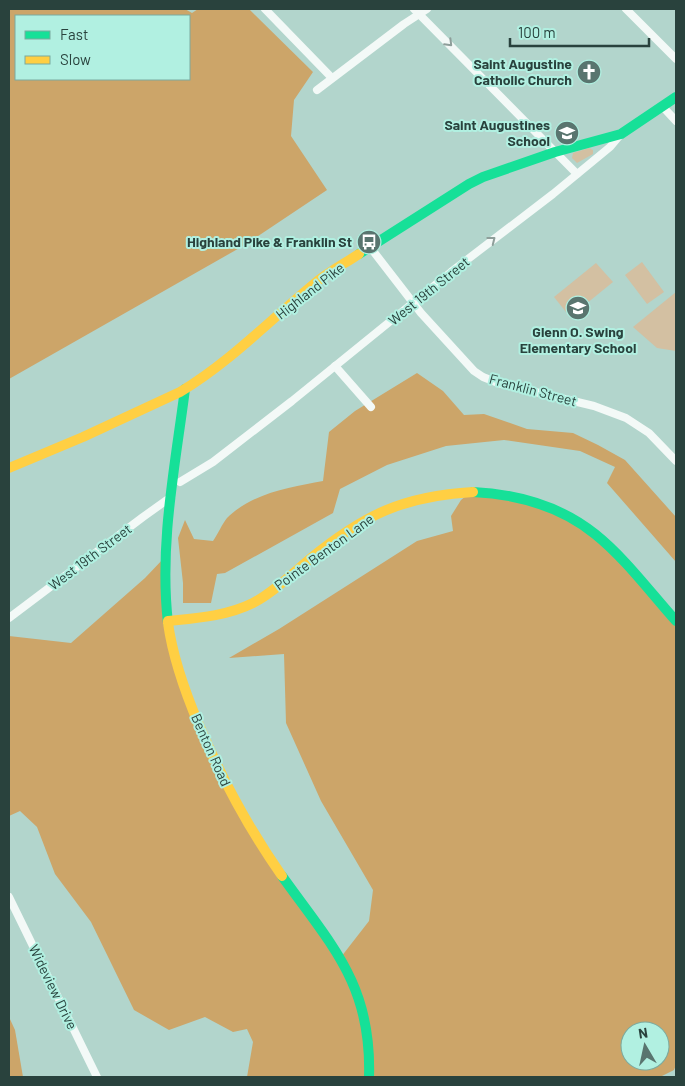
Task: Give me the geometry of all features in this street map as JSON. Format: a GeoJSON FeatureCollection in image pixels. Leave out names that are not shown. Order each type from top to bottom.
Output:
{"type":"FeatureCollection","features":[{"type":"Feature","properties":{"kind":"street"},"geometry":{"type":"LineString","coordinates":[[265,9],[332,78]]}},
{"type":"Feature","properties":{"kind":"street"},"geometry":{"type":"LineString","coordinates":[[318,90],[417,11],[427,9]]}},
{"type":"Feature","properties":{"kind":"street"},"geometry":{"type":"LineString","coordinates":[[626,9],[676,59]]}},
{"type":"Feature","properties":{"kind":"street"},"geometry":{"type":"LineString","coordinates":[[417,11],[577,174]]}},
{"type":"Feature","properties":{"kind":"street","name":"West 19th Street"},"geometry":{"type":"LineString","coordinates":[[180,482],[213,462],[335,366],[413,302],[577,174],[610,147],[621,134],[676,97]]}},
{"type":"Feature","properties":{"kind":"street"},"geometry":{"type":"LineString","coordinates":[[663,107],[676,122]]}},
{"type":"Feature","properties":{"kind":"street","name":"Highland Pike"},"geometry":{"type":"LineString","coordinates":[[9,468],[82,437],[185,389],[239,350],[316,282],[469,184],[483,177],[556,152],[621,134]]}},
{"type":"Feature","properties":{"kind":"street","name":"Franklin Street"},"geometry":{"type":"LineString","coordinates":[[370,247],[413,302],[468,365],[483,377],[498,383],[594,406],[618,415],[649,433],[676,462]]}},
{"type":"Feature","properties":{"kind":"street"},"geometry":{"type":"LineString","coordinates":[[335,366],[371,407]]}},
{"type":"Feature","properties":{"kind":"street","name":"Benton Road"},"geometry":{"type":"LineString","coordinates":[[185,389],[164,558],[164,585],[174,655],[186,694],[214,760],[237,806],[263,849],[341,958],[356,989],[366,1022],[370,1056],[370,1077]]}},
{"type":"Feature","properties":{"kind":"street","name":"Pointe Benton Lane"},"geometry":{"type":"LineString","coordinates":[[168,621],[215,616],[255,602],[357,524],[400,503],[427,495],[472,491],[496,492],[526,498],[552,507],[588,528],[676,620]]}},
{"type":"Feature","properties":{"kind":"street","name":"West 19th Street"},"geometry":{"type":"LineString","coordinates":[[9,618],[171,498]]}},
{"type":"Feature","properties":{"kind":"street","name":"Wideview Drive"},"geometry":{"type":"LineString","coordinates":[[9,897],[97,1077]]}},
{"type":"Feature","properties":{"kind":"shaded area"},"geometry":{"type":"Polygon","coordinates":[[[9,9],[185,9],[192,13],[198,9],[249,9],[313,72],[294,100],[291,136],[327,190],[243,246],[9,379],[9,9]]]}},
{"type":"Feature","properties":{"kind":"shaded area"},"geometry":{"type":"Polygon","coordinates":[[[589,148],[593,150],[593,154],[577,163],[572,158],[573,153],[589,148]]]}},
{"type":"Feature","properties":{"kind":"shaded area"},"geometry":{"type":"Polygon","coordinates":[[[642,262],[664,292],[647,304],[625,275],[642,262]]]}},
{"type":"Feature","properties":{"kind":"shaded area"},"geometry":{"type":"Polygon","coordinates":[[[596,263],[613,282],[570,317],[554,297],[596,263]]]}},
{"type":"Feature","properties":{"kind":"shaded area"},"geometry":{"type":"Polygon","coordinates":[[[676,292],[676,351],[657,348],[633,327],[676,292]]]}},
{"type":"Feature","properties":{"kind":"shaded area"},"geometry":{"type":"Polygon","coordinates":[[[417,373],[443,391],[464,415],[484,414],[527,429],[573,433],[625,460],[676,517],[676,562],[607,483],[615,467],[580,451],[504,440],[446,446],[387,465],[340,489],[333,513],[225,573],[217,574],[211,603],[183,603],[183,583],[178,538],[185,520],[194,539],[213,541],[227,518],[237,509],[248,503],[272,492],[323,481],[329,432],[355,411],[417,373]]]}},
{"type":"Feature","properties":{"kind":"shaded area"},"geometry":{"type":"Polygon","coordinates":[[[472,491],[526,499],[588,528],[676,621],[676,1065],[674,1070],[660,1077],[247,1077],[253,1042],[247,1029],[233,1032],[205,1017],[169,1030],[134,1010],[91,922],[55,874],[37,827],[20,811],[9,816],[9,636],[71,643],[145,578],[164,558],[174,655],[237,807],[341,957],[369,921],[373,890],[321,801],[286,723],[284,654],[229,658],[279,629],[417,541],[453,531],[451,516],[461,500],[472,491]]]}},
{"type":"Feature","properties":{"kind":"shaded area"},"geometry":{"type":"Polygon","coordinates":[[[9,1017],[15,1030],[23,1077],[9,1077],[9,1017]]]}},
{"type":"Feature","properties":{"kind":"traffic: fast"},"geometry":{"type":"LineString","coordinates":[[359,254],[483,177],[555,152],[621,134],[676,97]]}},
{"type":"Feature","properties":{"kind":"traffic: fast"},"geometry":{"type":"LineString","coordinates":[[168,623],[165,564],[169,506],[185,389]]}},
{"type":"Feature","properties":{"kind":"traffic: fast"},"geometry":{"type":"LineString","coordinates":[[473,492],[505,495],[537,503],[581,524],[617,554],[676,621]]}},
{"type":"Feature","properties":{"kind":"traffic: fast"},"geometry":{"type":"LineString","coordinates":[[282,876],[332,946],[356,991],[364,1017],[368,1045],[369,1077]]}},
{"type":"Feature","properties":{"kind":"traffic: slow"},"geometry":{"type":"LineString","coordinates":[[9,468],[83,437],[180,392],[216,368],[319,280],[359,254]]}},
{"type":"Feature","properties":{"kind":"traffic: slow"},"geometry":{"type":"LineString","coordinates":[[168,621],[222,614],[261,599],[330,543],[367,519],[386,510],[426,498],[473,492]]}},
{"type":"Feature","properties":{"kind":"traffic: slow"},"geometry":{"type":"LineString","coordinates":[[168,623],[180,675],[208,745],[247,822],[282,876]]}},
{"type":"Feature","properties":{"kind":"place","name":"Saint Augustine Catholic Church"},"geometry":{"type":"Point","coordinates":[589,72]}},
{"type":"Feature","properties":{"kind":"place","name":"Saint Augustines School"},"geometry":{"type":"Point","coordinates":[567,133]}},
{"type":"Feature","properties":{"kind":"place","name":"Highland Pike & Franklin St"},"geometry":{"type":"Point","coordinates":[369,242]}},
{"type":"Feature","properties":{"kind":"place","name":"Glenn O. Swing Elementary School"},"geometry":{"type":"Point","coordinates":[578,308]}}]}
